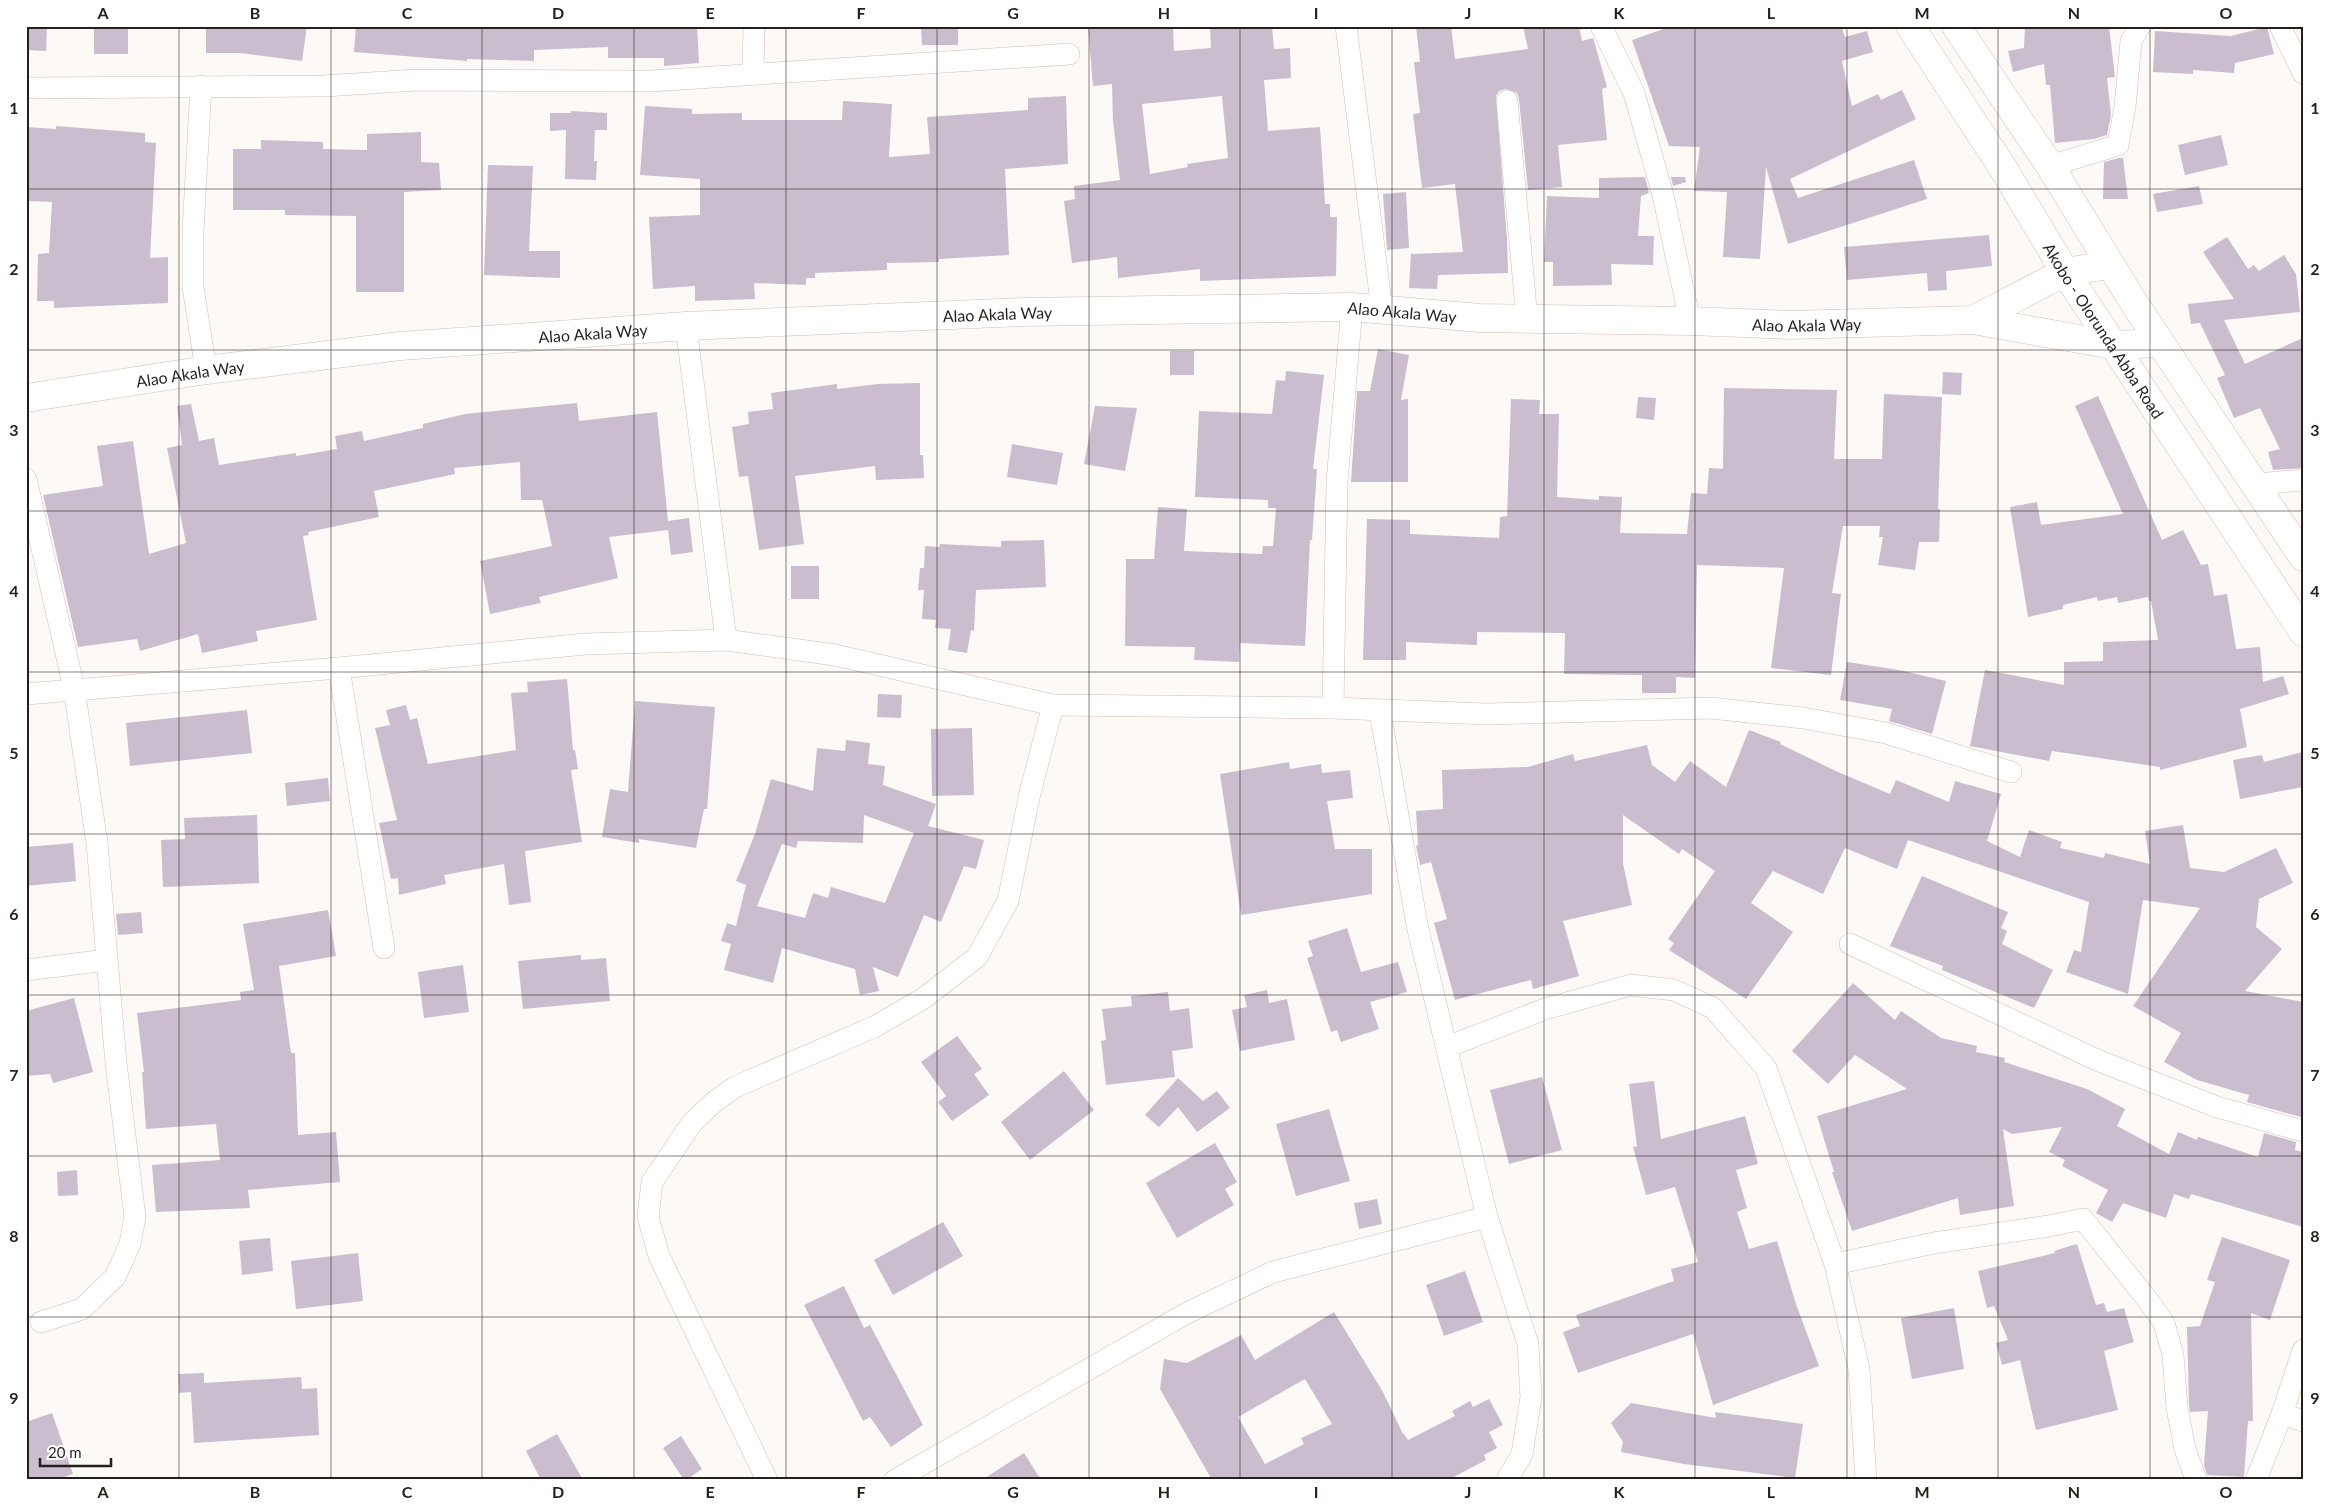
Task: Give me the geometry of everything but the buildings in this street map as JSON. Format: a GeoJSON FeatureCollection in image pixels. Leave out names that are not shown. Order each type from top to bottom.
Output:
{"type":"FeatureCollection","features":[{"type":"Feature","properties":{"kind":"street"},"geometry":{"type":"LineString","coordinates":[[753,73],[754,26]]}},
{"type":"Feature","properties":{"kind":"street"},"geometry":{"type":"LineString","coordinates":[[1346,26],[1382,310]]}},
{"type":"Feature","properties":{"kind":"street"},"geometry":{"type":"LineString","coordinates":[[1601,26],[1634,93],[1663,195],[1690,321]]}},
{"type":"Feature","properties":{"kind":"street","name":"Akobo - Olorunda Abba Road"},"geometry":{"type":"LineString","coordinates":[[1910,26],[2003,168],[2065,272],[2303,632]]}},
{"type":"Feature","properties":{"kind":"street"},"geometry":{"type":"LineString","coordinates":[[1956,26],[2050,166],[2109,265],[2303,557]]}},
{"type":"Feature","properties":{"kind":"street"},"geometry":{"type":"LineString","coordinates":[[2050,166],[2118,145],[2125,107],[2131,40],[2140,26]]}},
{"type":"Feature","properties":{"kind":"street"},"geometry":{"type":"LineString","coordinates":[[2280,26],[2303,73]]}},
{"type":"Feature","properties":{"kind":"street"},"geometry":{"type":"LineString","coordinates":[[26,88],[324,86],[417,80],[641,81],[1069,54]]}},
{"type":"Feature","properties":{"kind":"street"},"geometry":{"type":"LineString","coordinates":[[201,86],[192,287],[206,370]]}},
{"type":"Feature","properties":{"kind":"street"},"geometry":{"type":"LineString","coordinates":[[1507,101],[1527,319]]}},
{"type":"Feature","properties":{"kind":"street","name":"Alao Akala Way"},"geometry":{"type":"LineString","coordinates":[[1973,320],[2065,272],[2109,265]]}},
{"type":"Feature","properties":{"kind":"street"},"geometry":{"type":"LineString","coordinates":[[1334,708],[1337,482],[1352,307]]}},
{"type":"Feature","properties":{"kind":"street","name":"Alao Akala Way"},"geometry":{"type":"LineString","coordinates":[[26,398],[206,370],[400,346],[686,326],[1024,312],[1352,307],[1480,318],[1690,321],[1790,326],[1973,320],[2113,346],[2160,343]]}},
{"type":"Feature","properties":{"kind":"street"},"geometry":{"type":"LineString","coordinates":[[686,326],[726,640]]}},
{"type":"Feature","properties":{"kind":"street"},"geometry":{"type":"LineString","coordinates":[[26,479],[74,688],[96,843],[116,1063],[135,1217],[130,1244],[115,1277],[82,1309],[41,1322]]}},
{"type":"Feature","properties":{"kind":"street"},"geometry":{"type":"LineString","coordinates":[[2255,484],[2303,480]]}},
{"type":"Feature","properties":{"kind":"street"},"geometry":{"type":"LineString","coordinates":[[26,694],[74,688],[339,668],[585,644],[726,640],[834,655],[1053,705],[1334,708],[1487,714],[1711,708],[1803,718],[1886,733],[2011,772]]}},
{"type":"Feature","properties":{"kind":"street"},"geometry":{"type":"LineString","coordinates":[[339,668],[384,948]]}},
{"type":"Feature","properties":{"kind":"street"},"geometry":{"type":"LineString","coordinates":[[768,1480],[659,1256],[648,1217],[652,1182],[692,1123],[713,1103],[735,1087],[876,1026],[924,998],[977,957],[1008,901],[1030,793],[1053,705]]}},
{"type":"Feature","properties":{"kind":"street"},"geometry":{"type":"LineString","coordinates":[[1380,711],[1418,925],[1487,1217],[1528,1344],[1531,1398],[1522,1454],[1507,1480]]}},
{"type":"Feature","properties":{"kind":"street"},"geometry":{"type":"LineString","coordinates":[[1850,944],[2097,1060],[2217,1107],[2303,1131]]}},
{"type":"Feature","properties":{"kind":"street"},"geometry":{"type":"LineString","coordinates":[[26,970],[107,960]]}},
{"type":"Feature","properties":{"kind":"street"},"geometry":{"type":"LineString","coordinates":[[1447,1046],[1545,1009],[1631,985],[1674,990],[1713,1008],[1766,1068],[1835,1264],[1859,1369],[1866,1480]]}},
{"type":"Feature","properties":{"kind":"street"},"geometry":{"type":"LineString","coordinates":[[895,1480],[1187,1313],[1273,1272],[1487,1217]]}},
{"type":"Feature","properties":{"kind":"street"},"geometry":{"type":"LineString","coordinates":[[1835,1264],[1934,1243],[2049,1226],[2083,1219],[2150,1302],[2164,1323],[2173,1355],[2177,1408],[2184,1449],[2196,1480]]}},
{"type":"Feature","properties":{"kind":"street"},"geometry":{"type":"LineString","coordinates":[[2256,1480],[2282,1414],[2303,1350]]}},
{"type":"Feature","properties":{"kind":"street"},"geometry":{"type":"LineString","coordinates":[[2282,1414],[2303,1421]]}}]}
